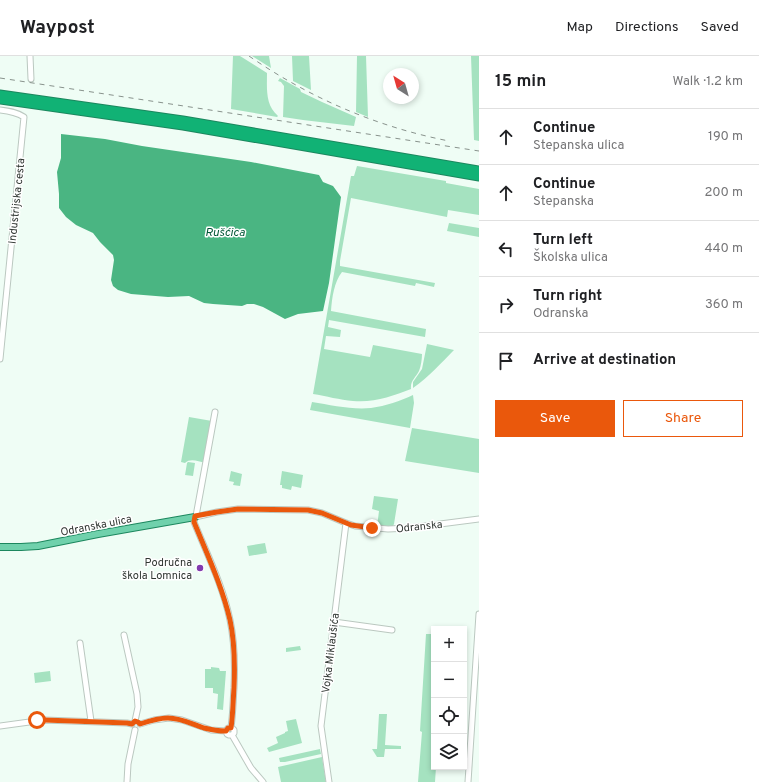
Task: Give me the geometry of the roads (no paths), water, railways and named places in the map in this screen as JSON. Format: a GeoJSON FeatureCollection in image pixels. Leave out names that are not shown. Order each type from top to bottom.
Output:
{"type":"FeatureCollection","features":[{"type":"Feature","properties":{"kind":"highway"},"geometry":{"type":"LineString","coordinates":[[0,94],[183,120],[479,170]]}},
{"type":"Feature","properties":{"kind":"highway"},"geometry":{"type":"LineString","coordinates":[[0,100],[183,126],[479,177]]}},
{"type":"Feature","properties":{"kind":"main road","name":"Odranska ulica"},"geometry":{"type":"LineString","coordinates":[[0,546],[21,548],[38,546],[195,516]]}},
{"type":"Feature","properties":{"kind":"street"},"geometry":{"type":"LineString","coordinates":[[30,56],[31,80]]}},
{"type":"Feature","properties":{"kind":"street","name":"Industrijska cesta"},"geometry":{"type":"LineString","coordinates":[[0,110],[18,113],[24,117],[0,359]]}},
{"type":"Feature","properties":{"kind":"street"},"geometry":{"type":"LineString","coordinates":[[215,412],[194,522],[225,602],[233,636],[235,660],[232,716],[229,729]]}},
{"type":"Feature","properties":{"kind":"street","name":"Odranska"},"geometry":{"type":"LineString","coordinates":[[195,516],[233,509],[301,509],[312,510],[346,523],[367,528],[393,529],[479,519]]}},
{"type":"Feature","properties":{"kind":"street","name":"Vojka Miklaušića"},"geometry":{"type":"LineString","coordinates":[[329,782],[321,726],[346,523]]}},
{"type":"Feature","properties":{"kind":"street"},"geometry":{"type":"LineString","coordinates":[[468,782],[479,614]]}},
{"type":"Feature","properties":{"kind":"street"},"geometry":{"type":"LineString","coordinates":[[334,622],[392,630]]}},
{"type":"Feature","properties":{"kind":"street"},"geometry":{"type":"LineString","coordinates":[[124,635],[137,694],[138,707],[136,723],[139,728],[135,730],[128,764],[127,782]]}},
{"type":"Feature","properties":{"kind":"street"},"geometry":{"type":"LineString","coordinates":[[80,642],[91,721]]}},
{"type":"Feature","properties":{"kind":"street"},"geometry":{"type":"LineString","coordinates":[[0,726],[44,720],[136,723],[169,718],[182,720],[215,730],[233,729],[234,731],[232,735],[251,768],[263,782]]}},
{"type":"Feature","properties":{"kind":"water","name":"Rušćica"},"geometry":{"type":"Polygon","coordinates":[[[61,134],[105,139],[251,162],[319,175],[323,182],[333,186],[341,197],[329,283],[323,311],[298,314],[285,319],[263,307],[254,304],[242,306],[213,304],[204,303],[189,296],[168,297],[131,294],[118,290],[113,286],[111,280],[114,260],[113,255],[93,233],[76,225],[66,217],[59,208],[57,172],[61,158],[61,134]]]}},
{"type":"Feature","properties":{"kind":"railway"},"geometry":{"type":"LineString","coordinates":[[249,56],[296,85],[345,109],[396,128],[449,141]]}},
{"type":"Feature","properties":{"kind":"railway"},"geometry":{"type":"LineString","coordinates":[[0,78],[479,151]]}},
{"type":"Feature","properties":{"kind":"place","name":"Područna škola Lomnica"},"geometry":{"type":"Point","coordinates":[200,568]}}]}
